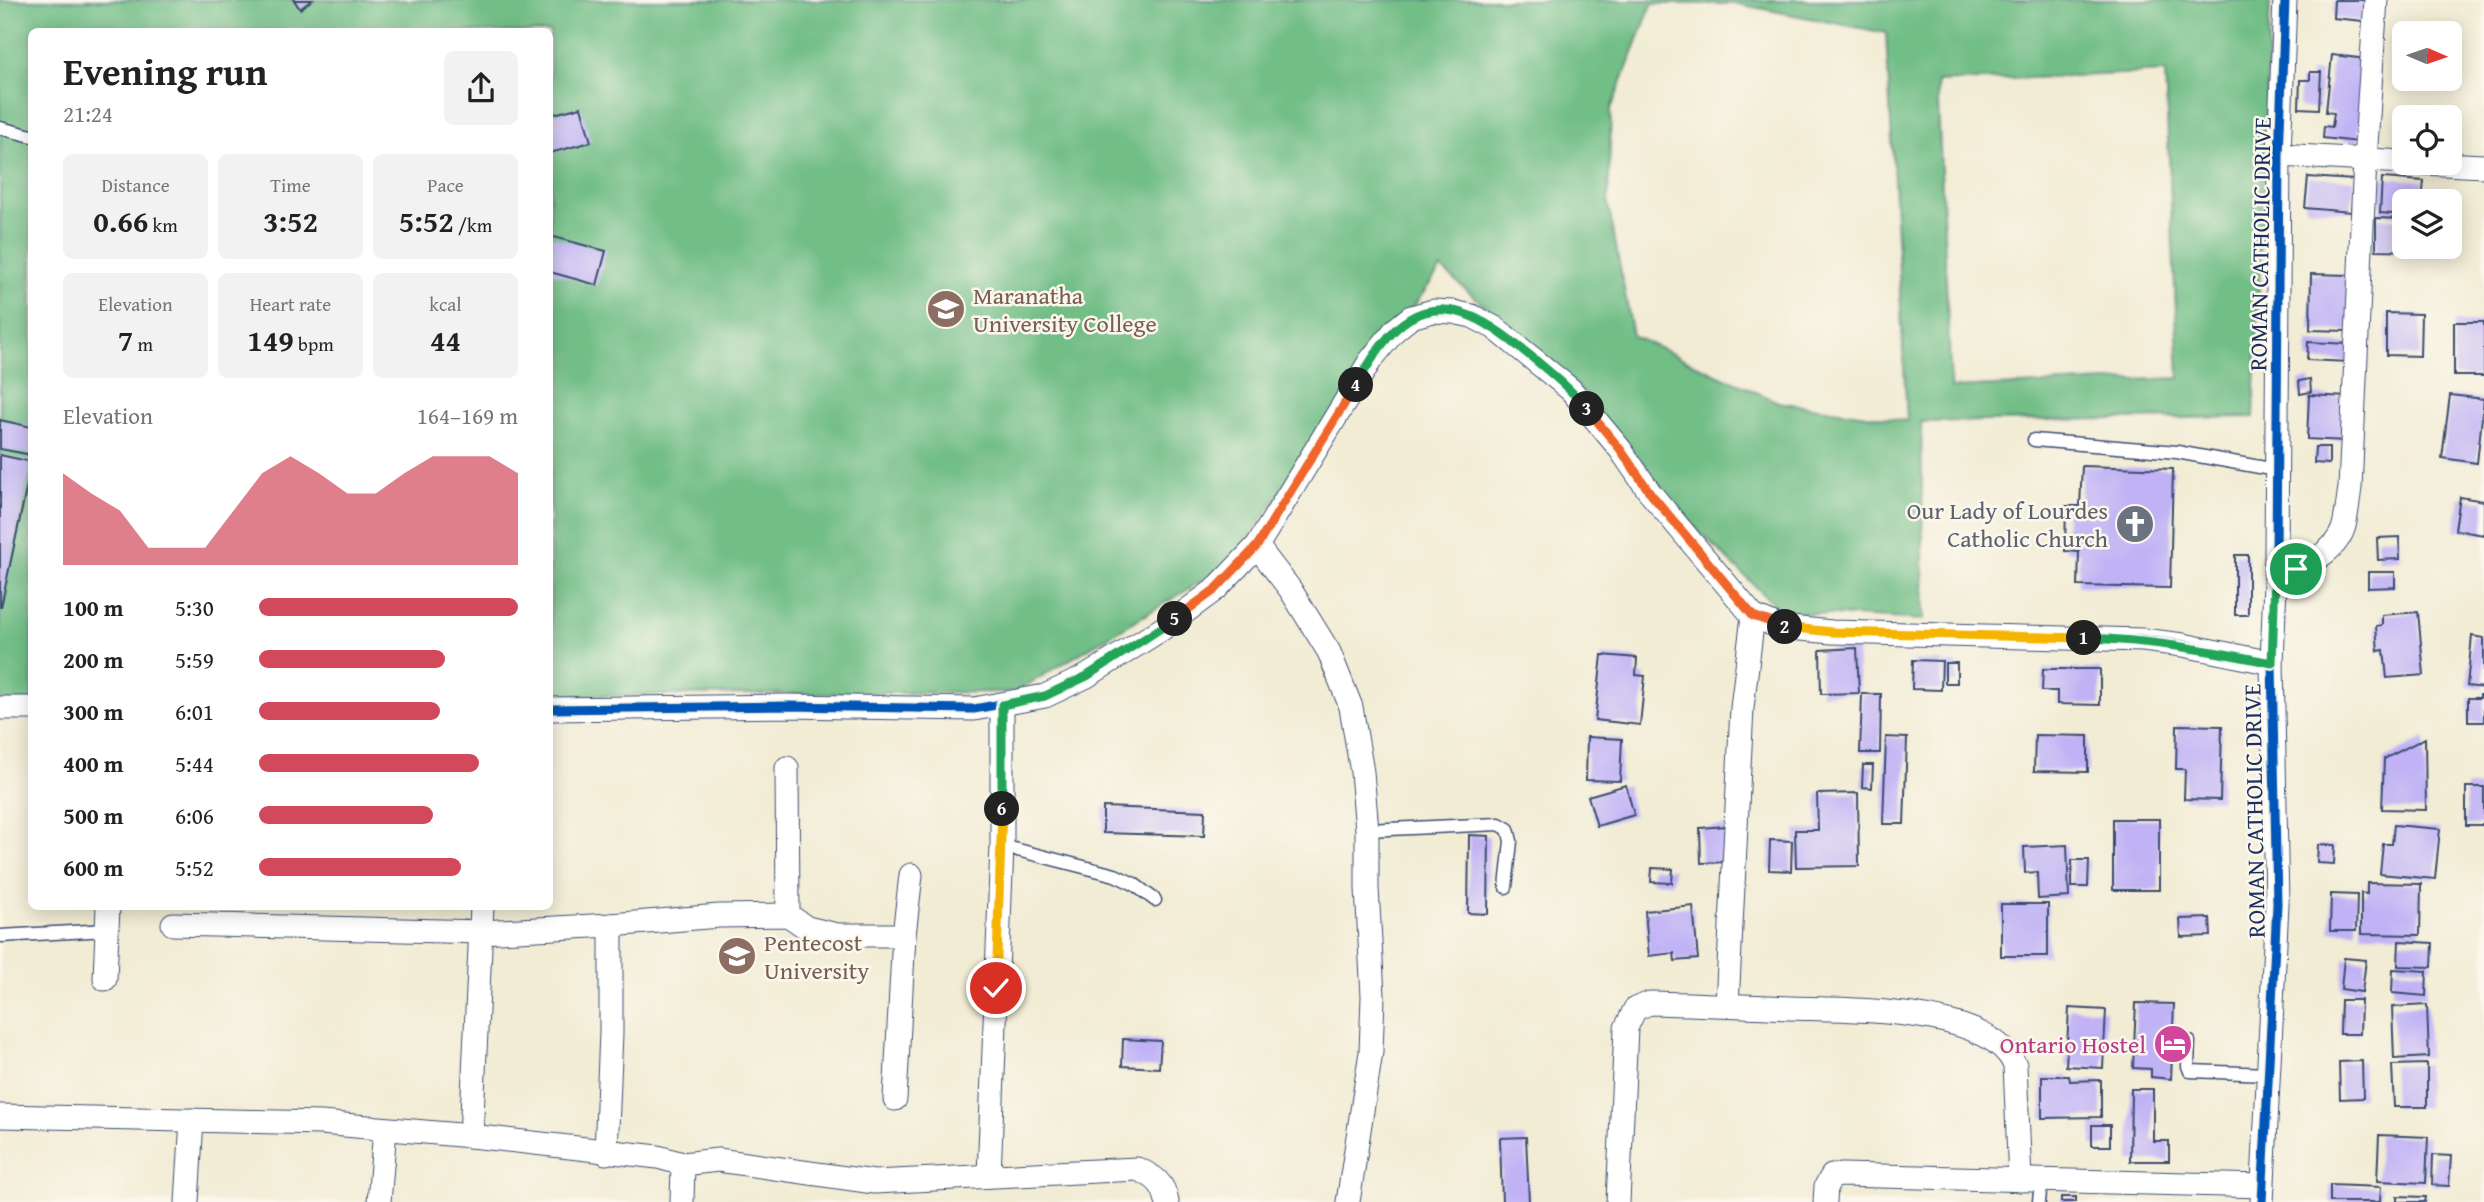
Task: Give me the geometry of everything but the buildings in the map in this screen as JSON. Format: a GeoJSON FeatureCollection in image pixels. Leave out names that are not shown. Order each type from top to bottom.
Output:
{"type":"FeatureCollection","features":[{"type":"Feature","properties":{"kind":"street","name":"ROMAN CATHOLIC DRIVE"},"geometry":{"type":"LineString","coordinates":[[2262,1194],[2277,904],[2272,663],[2279,155],[2285,0]]}},
{"type":"Feature","properties":{"kind":"street"},"geometry":{"type":"LineString","coordinates":[[2275,576],[2316,559],[2332,545],[2344,528],[2350,488],[2365,160],[2376,0]]}},
{"type":"Feature","properties":{"kind":"street"},"geometry":{"type":"LineString","coordinates":[[2279,155],[2392,161]]}},
{"type":"Feature","properties":{"kind":"street"},"geometry":{"type":"LineString","coordinates":[[2462,165],[2484,166]]}},
{"type":"Feature","properties":{"kind":"street"},"geometry":{"type":"LineString","coordinates":[[553,709],[787,706],[974,709],[1045,696],[1087,676],[1162,629],[1216,589],[1257,546],[1370,361],[1395,330],[1411,317],[1433,311],[1472,316],[1495,328],[1572,390],[1620,449],[1651,494],[1753,616],[1779,627],[1832,632],[2143,640],[2272,663]]}},
{"type":"Feature","properties":{"kind":"street"},"geometry":{"type":"LineString","coordinates":[[1257,546],[1290,589],[1329,652],[1351,707],[1362,772],[1367,831],[1373,996],[1371,1052],[1348,1202]]}},
{"type":"Feature","properties":{"kind":"street"},"geometry":{"type":"LineString","coordinates":[[1727,1005],[1742,708],[1753,616]]}},
{"type":"Feature","properties":{"kind":"street"},"geometry":{"type":"LineString","coordinates":[[989,1176],[1002,846],[1002,705]]}},
{"type":"Feature","properties":{"kind":"street"},"geometry":{"type":"LineString","coordinates":[[0,708],[28,708]]}},
{"type":"Feature","properties":{"kind":"street"},"geometry":{"type":"LineString","coordinates":[[787,768],[788,915]]}},
{"type":"Feature","properties":{"kind":"street"},"geometry":{"type":"LineString","coordinates":[[895,1099],[904,935],[911,875]]}},
{"type":"Feature","properties":{"kind":"street"},"geometry":{"type":"LineString","coordinates":[[105,979],[108,910]]}},
{"type":"Feature","properties":{"kind":"street"},"geometry":{"type":"LineString","coordinates":[[471,1136],[482,910]]}},
{"type":"Feature","properties":{"kind":"street"},"geometry":{"type":"LineString","coordinates":[[173,924],[481,932],[719,916],[788,915],[807,928],[837,935],[904,935]]}},
{"type":"Feature","properties":{"kind":"street"},"geometry":{"type":"LineString","coordinates":[[606,1153],[611,1033],[611,925]]}},
{"type":"Feature","properties":{"kind":"street"},"geometry":{"type":"LineString","coordinates":[[1618,1202],[1626,1028],[1635,1009],[1650,1003],[1836,1009],[1919,1016],[1960,1026],[1992,1039],[2011,1056],[2015,1065],[2033,1188]]}},
{"type":"Feature","properties":{"kind":"street"},"geometry":{"type":"LineString","coordinates":[[0,1116],[261,1121],[385,1129],[658,1157],[683,1164],[718,1160],[874,1182],[1137,1169],[1154,1176],[1162,1185],[1167,1202]]}},
{"type":"Feature","properties":{"kind":"street"},"geometry":{"type":"LineString","coordinates":[[187,1202],[192,1120]]}},
{"type":"Feature","properties":{"kind":"street"},"geometry":{"type":"LineString","coordinates":[[379,1202],[385,1129]]}},
{"type":"Feature","properties":{"kind":"street"},"geometry":{"type":"LineString","coordinates":[[682,1202],[683,1164]]}},
{"type":"Feature","properties":{"kind":"street"},"geometry":{"type":"LineString","coordinates":[[1825,1202],[1826,1186],[1832,1176],[2033,1188],[2262,1194]]}},
{"type":"Feature","properties":{"kind":"lane"},"geometry":{"type":"LineString","coordinates":[[0,128],[28,135]]}},
{"type":"Feature","properties":{"kind":"lane"},"geometry":{"type":"LineString","coordinates":[[2034,440],[2177,452],[2276,470]]}},
{"type":"Feature","properties":{"kind":"lane"},"geometry":{"type":"LineString","coordinates":[[1367,831],[1499,824],[1508,830],[1511,841],[1506,887]]}},
{"type":"Feature","properties":{"kind":"lane"},"geometry":{"type":"LineString","coordinates":[[1002,846],[1115,876],[1134,884],[1155,900]]}},
{"type":"Feature","properties":{"kind":"lane"},"geometry":{"type":"LineString","coordinates":[[1,936],[107,930]]}},
{"type":"Feature","properties":{"kind":"lane"},"geometry":{"type":"LineString","coordinates":[[2189,1041],[2190,1071],[2269,1074]]}},
{"type":"Feature","properties":{"kind":"green space"},"geometry":{"type":"Polygon","coordinates":[[[0,0],[2270,0],[2254,417],[1921,422],[1924,620],[1782,612],[1664,497],[1584,392],[1441,268],[1229,565],[1015,692],[553,696],[553,28],[28,28],[28,701],[0,702],[0,0]],[[1652,4],[1611,109],[1608,204],[1633,336],[1778,402],[1907,421],[1886,33],[1738,4],[1652,4]],[[2165,72],[1937,82],[1951,388],[2179,378],[2165,72]]]}},
{"type":"Feature","properties":{"kind":"cycle path"},"geometry":{"type":"LineString","coordinates":[[2262,1202],[2277,904],[2272,663],[2276,556],[2279,155],[2285,0]]}},
{"type":"Feature","properties":{"kind":"cycle path"},"geometry":{"type":"LineString","coordinates":[[553,709],[787,706],[974,709],[1045,696],[1087,676],[1162,629],[1216,589],[1257,546],[1370,361],[1395,330],[1411,317],[1433,311],[1472,316],[1495,328],[1571,390],[1620,449],[1651,494],[1753,616],[1779,627],[1832,632],[2143,640],[2272,663]]}},
{"type":"Feature","properties":{"kind":"place","name":"Maranatha University College"},"geometry":{"type":"Point","coordinates":[946,309]}},
{"type":"Feature","properties":{"kind":"place","name":"Our Lady of Lourdes Catholic Church"},"geometry":{"type":"Point","coordinates":[2135,524]}},
{"type":"Feature","properties":{"kind":"place","name":"Pentecost University"},"geometry":{"type":"Point","coordinates":[737,956]}},
{"type":"Feature","properties":{"kind":"place","name":"Ontario Hostel"},"geometry":{"type":"Point","coordinates":[2173,1044]}},
{"type":"Feature","properties":{"kind":"route"},"geometry":{"type":"LineString","coordinates":[[996,988],[1002,846],[1002,705],[1045,696],[1087,676],[1162,629],[1216,589],[1257,546],[1370,361],[1395,330],[1411,317],[1433,311],[1472,316],[1495,328],[1572,390],[1620,449],[1651,494],[1753,616],[1779,627],[1832,632],[2143,640],[2272,663],[2275,576],[2296,569]]}}]}
